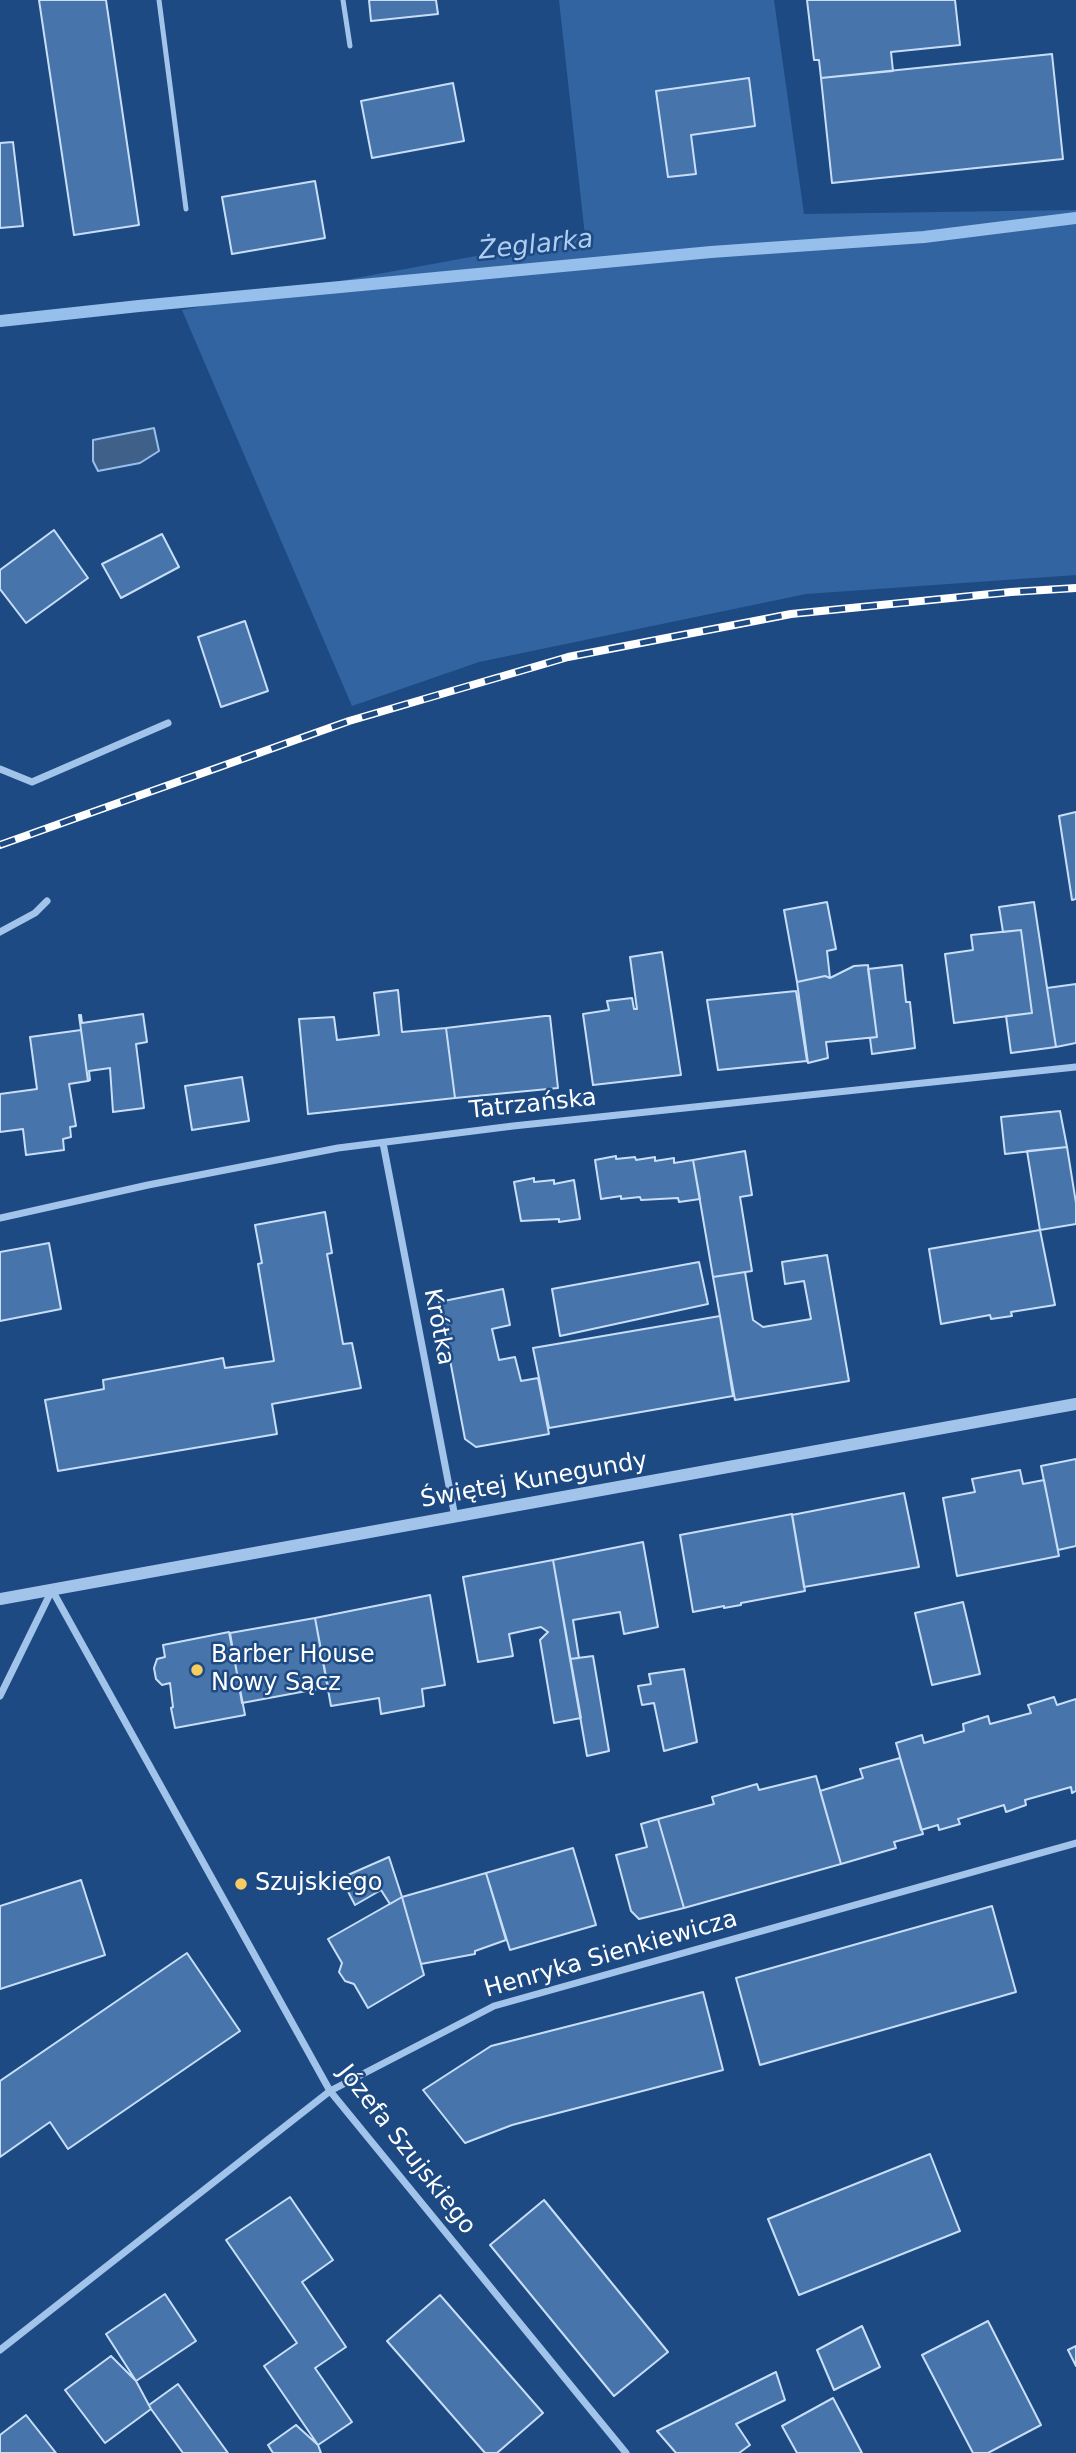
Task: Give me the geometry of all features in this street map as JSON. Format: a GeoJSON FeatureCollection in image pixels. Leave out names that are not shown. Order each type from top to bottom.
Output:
{"type":"FeatureCollection","features":[{"type":"Feature","properties":{"kind":"street"},"geometry":{"type":"LineString","coordinates":[[0,769],[32,782],[169,723]]}},
{"type":"Feature","properties":{"kind":"street"},"geometry":{"type":"LineString","coordinates":[[0,932],[35,913],[47,901]]}},
{"type":"Feature","properties":{"kind":"street","name":"Tatrzańska"},"geometry":{"type":"LineString","coordinates":[[0,1218],[148,1185],[338,1148],[513,1126],[1076,1067]]}},
{"type":"Feature","properties":{"kind":"street","name":"Krótka"},"geometry":{"type":"LineString","coordinates":[[383,1143],[455,1518]]}},
{"type":"Feature","properties":{"kind":"street","name":"Świętej Kunegundy"},"geometry":{"type":"LineString","coordinates":[[0,1599],[1076,1404]]}},
{"type":"Feature","properties":{"kind":"street"},"geometry":{"type":"LineString","coordinates":[[0,1696],[52,1589]]}},
{"type":"Feature","properties":{"kind":"street","name":"Józefa Szujskiego"},"geometry":{"type":"LineString","coordinates":[[52,1589],[330,2091],[626,2453]]}},
{"type":"Feature","properties":{"kind":"street","name":"Henryka Sienkiewicza"},"geometry":{"type":"LineString","coordinates":[[0,2350],[330,2091],[494,2006],[1076,1843]]}},
{"type":"Feature","properties":{"kind":"lane"},"geometry":{"type":"LineString","coordinates":[[159,0],[187,209]]}},
{"type":"Feature","properties":{"kind":"lane"},"geometry":{"type":"LineString","coordinates":[[343,0],[350,46]]}},
{"type":"Feature","properties":{"kind":"shaded area"},"geometry":{"type":"Polygon","coordinates":[[[559,0],[774,0],[804,214],[1076,210],[1076,575],[806,594],[479,662],[352,706],[182,310],[585,236],[559,0]]]}},
{"type":"Feature","properties":{"kind":"shaded area"},"geometry":{"type":"Polygon","coordinates":[[[154,428],[159,451],[140,463],[98,471],[93,461],[93,440],[154,428]]]}},
{"type":"Feature","properties":{"kind":"building"},"geometry":{"type":"Polygon","coordinates":[[[39,0],[106,0],[139,225],[74,235],[39,0]]]}},
{"type":"Feature","properties":{"kind":"building"},"geometry":{"type":"Polygon","coordinates":[[[369,0],[436,0],[438,14],[371,21],[369,0]]]}},
{"type":"Feature","properties":{"kind":"building"},"geometry":{"type":"Polygon","coordinates":[[[807,0],[955,0],[960,45],[891,52],[893,71],[821,78],[819,60],[814,60],[807,0]]]}},
{"type":"Feature","properties":{"kind":"building"},"geometry":{"type":"Polygon","coordinates":[[[1052,54],[1063,159],[832,183],[821,78],[1052,54]]]}},
{"type":"Feature","properties":{"kind":"building"},"geometry":{"type":"Polygon","coordinates":[[[749,78],[755,126],[691,135],[696,174],[668,177],[656,91],[749,78]]]}},
{"type":"Feature","properties":{"kind":"building"},"geometry":{"type":"Polygon","coordinates":[[[453,83],[464,141],[372,158],[361,101],[453,83]]]}},
{"type":"Feature","properties":{"kind":"building"},"geometry":{"type":"Polygon","coordinates":[[[13,142],[23,226],[0,228],[0,143],[13,142]]]}},
{"type":"Feature","properties":{"kind":"building"},"geometry":{"type":"Polygon","coordinates":[[[315,181],[325,238],[232,254],[222,197],[315,181]]]}},
{"type":"Feature","properties":{"kind":"building"},"geometry":{"type":"Polygon","coordinates":[[[54,530],[88,578],[26,623],[0,589],[0,570],[54,530]]]}},
{"type":"Feature","properties":{"kind":"building"},"geometry":{"type":"Polygon","coordinates":[[[162,534],[179,567],[121,598],[102,564],[162,534]]]}},
{"type":"Feature","properties":{"kind":"building"},"geometry":{"type":"Polygon","coordinates":[[[245,621],[268,691],[221,707],[198,637],[245,621]]]}},
{"type":"Feature","properties":{"kind":"building"},"geometry":{"type":"Polygon","coordinates":[[[1076,812],[1076,899],[1072,900],[1059,816],[1076,812]]]}},
{"type":"Feature","properties":{"kind":"building"},"geometry":{"type":"Polygon","coordinates":[[[827,902],[836,949],[827,951],[830,978],[825,976],[797,982],[784,910],[827,902]]]}},
{"type":"Feature","properties":{"kind":"building"},"geometry":{"type":"Polygon","coordinates":[[[1034,902],[1056,1047],[1011,1053],[1006,1016],[1032,1013],[1021,930],[1003,932],[999,907],[1034,902]]]}},
{"type":"Feature","properties":{"kind":"building"},"geometry":{"type":"Polygon","coordinates":[[[1021,930],[1032,1013],[954,1023],[945,954],[973,950],[971,935],[1021,930]]]}},
{"type":"Feature","properties":{"kind":"building"},"geometry":{"type":"Polygon","coordinates":[[[662,952],[681,1075],[593,1085],[583,1014],[609,1010],[607,1001],[632,998],[634,1009],[637,1009],[630,957],[662,952]]]}},
{"type":"Feature","properties":{"kind":"building"},"geometry":{"type":"Polygon","coordinates":[[[868,965],[877,1037],[826,1042],[828,1058],[808,1063],[797,982],[825,976],[830,978],[854,966],[868,965]]]}},
{"type":"Feature","properties":{"kind":"building"},"geometry":{"type":"Polygon","coordinates":[[[902,965],[906,1002],[910,1002],[915,1048],[872,1054],[870,1038],[877,1037],[868,969],[902,965]]]}},
{"type":"Feature","properties":{"kind":"building"},"geometry":{"type":"Polygon","coordinates":[[[1076,984],[1076,1043],[1056,1047],[1047,988],[1076,984]]]}},
{"type":"Feature","properties":{"kind":"building"},"geometry":{"type":"Polygon","coordinates":[[[398,990],[402,1032],[446,1028],[455,1098],[308,1114],[299,1019],[334,1017],[337,1040],[379,1035],[374,993],[398,990]]]}},
{"type":"Feature","properties":{"kind":"building"},"geometry":{"type":"Polygon","coordinates":[[[796,991],[807,1061],[718,1070],[707,1000],[796,991]]]}},
{"type":"Feature","properties":{"kind":"building"},"geometry":{"type":"Polygon","coordinates":[[[143,1014],[147,1042],[136,1044],[144,1108],[113,1112],[110,1068],[89,1071],[88,1081],[79,1015],[82,1023],[143,1014]]]}},
{"type":"Feature","properties":{"kind":"building"},"geometry":{"type":"Polygon","coordinates":[[[550,1016],[558,1088],[455,1098],[446,1028],[550,1016]]]}},
{"type":"Feature","properties":{"kind":"building"},"geometry":{"type":"Polygon","coordinates":[[[81,1030],[88,1081],[69,1084],[76,1126],[70,1127],[71,1137],[63,1139],[64,1150],[26,1155],[23,1129],[0,1132],[0,1094],[37,1089],[30,1037],[81,1030]]]}},
{"type":"Feature","properties":{"kind":"building"},"geometry":{"type":"Polygon","coordinates":[[[242,1077],[249,1121],[192,1130],[185,1086],[242,1077]]]}},
{"type":"Feature","properties":{"kind":"building"},"geometry":{"type":"Polygon","coordinates":[[[1060,1111],[1067,1147],[1005,1154],[1001,1117],[1060,1111]]]}},
{"type":"Feature","properties":{"kind":"building"},"geometry":{"type":"Polygon","coordinates":[[[1067,1147],[1076,1203],[1076,1224],[1040,1230],[1027,1151],[1067,1147]]]}},
{"type":"Feature","properties":{"kind":"building"},"geometry":{"type":"Polygon","coordinates":[[[745,1151],[752,1195],[740,1197],[752,1271],[713,1277],[693,1160],[745,1151]]]}},
{"type":"Feature","properties":{"kind":"building"},"geometry":{"type":"Polygon","coordinates":[[[616,1156],[616,1159],[635,1157],[636,1160],[655,1157],[655,1161],[674,1158],[674,1163],[693,1160],[700,1199],[679,1202],[678,1198],[641,1200],[640,1197],[621,1199],[621,1196],[601,1199],[595,1160],[616,1156]]]}},
{"type":"Feature","properties":{"kind":"building"},"geometry":{"type":"Polygon","coordinates":[[[534,1178],[534,1182],[554,1180],[554,1184],[574,1180],[580,1219],[559,1222],[559,1219],[521,1221],[514,1182],[534,1178]]]}},
{"type":"Feature","properties":{"kind":"building"},"geometry":{"type":"Polygon","coordinates":[[[325,1212],[332,1253],[327,1254],[343,1344],[352,1343],[361,1388],[272,1404],[277,1434],[58,1471],[45,1400],[104,1389],[103,1380],[223,1358],[225,1368],[274,1361],[258,1264],[262,1263],[255,1225],[325,1212]]]}},
{"type":"Feature","properties":{"kind":"building"},"geometry":{"type":"Polygon","coordinates":[[[1040,1230],[1055,1305],[1011,1312],[1012,1316],[991,1319],[990,1315],[941,1324],[929,1249],[1040,1230]]]}},
{"type":"Feature","properties":{"kind":"building"},"geometry":{"type":"Polygon","coordinates":[[[49,1243],[61,1309],[0,1321],[0,1252],[49,1243]]]}},
{"type":"Feature","properties":{"kind":"building"},"geometry":{"type":"Polygon","coordinates":[[[827,1255],[849,1381],[735,1400],[713,1277],[745,1272],[753,1320],[763,1327],[811,1319],[804,1281],[785,1284],[782,1262],[827,1255]]]}},
{"type":"Feature","properties":{"kind":"building"},"geometry":{"type":"Polygon","coordinates":[[[699,1262],[708,1304],[560,1336],[552,1289],[699,1262]]]}},
{"type":"Feature","properties":{"kind":"building"},"geometry":{"type":"Polygon","coordinates":[[[503,1289],[510,1325],[492,1329],[499,1360],[515,1357],[521,1381],[538,1378],[549,1434],[476,1447],[465,1439],[439,1302],[503,1289]]]}},
{"type":"Feature","properties":{"kind":"building"},"geometry":{"type":"Polygon","coordinates":[[[720,1316],[733,1396],[549,1428],[533,1348],[720,1316]]]}},
{"type":"Feature","properties":{"kind":"building"},"geometry":{"type":"Polygon","coordinates":[[[1076,1459],[1076,1546],[1058,1550],[1041,1466],[1076,1459]]]}},
{"type":"Feature","properties":{"kind":"building"},"geometry":{"type":"Polygon","coordinates":[[[1020,1470],[1023,1484],[1044,1480],[1059,1556],[957,1576],[943,1498],[975,1492],[972,1479],[1020,1470]]]}},
{"type":"Feature","properties":{"kind":"building"},"geometry":{"type":"Polygon","coordinates":[[[904,1493],[919,1567],[804,1587],[792,1515],[904,1493]]]}},
{"type":"Feature","properties":{"kind":"building"},"geometry":{"type":"Polygon","coordinates":[[[792,1514],[805,1591],[693,1612],[680,1535],[792,1514]]]}},
{"type":"Feature","properties":{"kind":"building"},"geometry":{"type":"Polygon","coordinates":[[[643,1542],[658,1627],[624,1634],[620,1612],[573,1620],[579,1658],[570,1659],[553,1560],[643,1542]]]}},
{"type":"Feature","properties":{"kind":"building"},"geometry":{"type":"Polygon","coordinates":[[[553,1560],[581,1718],[554,1723],[540,1640],[548,1632],[541,1627],[509,1634],[513,1656],[478,1662],[463,1577],[553,1560]]]}},
{"type":"Feature","properties":{"kind":"building"},"geometry":{"type":"Polygon","coordinates":[[[430,1595],[445,1685],[422,1689],[424,1706],[381,1714],[379,1698],[331,1706],[315,1618],[430,1595]]]}},
{"type":"Feature","properties":{"kind":"building"},"geometry":{"type":"Polygon","coordinates":[[[963,1602],[980,1674],[932,1685],[915,1613],[963,1602]]]}},
{"type":"Feature","properties":{"kind":"building"},"geometry":{"type":"Polygon","coordinates":[[[315,1618],[328,1687],[242,1703],[230,1633],[315,1618]]]}},
{"type":"Feature","properties":{"kind":"building"},"geometry":{"type":"Polygon","coordinates":[[[229,1632],[245,1715],[175,1728],[170,1683],[162,1685],[156,1679],[154,1668],[157,1659],[165,1657],[163,1645],[229,1632]]]}},
{"type":"Feature","properties":{"kind":"building"},"geometry":{"type":"Polygon","coordinates":[[[593,1656],[609,1751],[587,1756],[570,1659],[593,1656]]]}},
{"type":"Feature","properties":{"kind":"building"},"geometry":{"type":"Polygon","coordinates":[[[684,1669],[697,1742],[664,1751],[654,1703],[642,1705],[638,1686],[651,1684],[649,1674],[684,1669]]]}},
{"type":"Feature","properties":{"kind":"building"},"geometry":{"type":"Polygon","coordinates":[[[1054,1697],[1057,1705],[1076,1699],[1076,1791],[1072,1793],[1071,1787],[1025,1800],[1026,1805],[1006,1812],[1004,1805],[958,1819],[960,1824],[939,1830],[938,1825],[921,1830],[896,1743],[922,1735],[924,1743],[964,1731],[963,1724],[988,1716],[990,1724],[1031,1713],[1028,1705],[1054,1697]]]}},
{"type":"Feature","properties":{"kind":"building"},"geometry":{"type":"Polygon","coordinates":[[[900,1758],[923,1834],[894,1842],[896,1848],[841,1864],[820,1791],[863,1778],[860,1769],[900,1758]]]}},
{"type":"Feature","properties":{"kind":"building"},"geometry":{"type":"Polygon","coordinates":[[[816,1776],[841,1864],[684,1908],[658,1819],[714,1804],[712,1797],[757,1784],[759,1790],[816,1776]]]}},
{"type":"Feature","properties":{"kind":"building"},"geometry":{"type":"Polygon","coordinates":[[[658,1819],[684,1908],[639,1919],[631,1911],[616,1855],[647,1847],[641,1824],[658,1819]]]}},
{"type":"Feature","properties":{"kind":"building"},"geometry":{"type":"Polygon","coordinates":[[[573,1848],[596,1925],[510,1950],[486,1873],[573,1848]]]}},
{"type":"Feature","properties":{"kind":"building"},"geometry":{"type":"Polygon","coordinates":[[[389,1857],[402,1897],[390,1904],[381,1890],[355,1905],[341,1878],[389,1857]]]}},
{"type":"Feature","properties":{"kind":"building"},"geometry":{"type":"Polygon","coordinates":[[[486,1873],[506,1940],[475,1951],[475,1954],[421,1964],[402,1897],[486,1873]]]}},
{"type":"Feature","properties":{"kind":"building"},"geometry":{"type":"Polygon","coordinates":[[[81,1880],[105,1955],[0,1989],[0,1906],[81,1880]]]}},
{"type":"Feature","properties":{"kind":"building"},"geometry":{"type":"Polygon","coordinates":[[[402,1897],[424,1975],[368,2008],[354,1984],[345,1981],[339,1972],[342,1963],[328,1939],[402,1897]]]}},
{"type":"Feature","properties":{"kind":"building"},"geometry":{"type":"Polygon","coordinates":[[[992,1906],[1016,1992],[760,2065],[736,1978],[992,1906]]]}},
{"type":"Feature","properties":{"kind":"building"},"geometry":{"type":"Polygon","coordinates":[[[187,1953],[240,2031],[68,2149],[50,2122],[0,2157],[0,2081],[187,1953]]]}},
{"type":"Feature","properties":{"kind":"building"},"geometry":{"type":"Polygon","coordinates":[[[703,1992],[723,2070],[512,2125],[465,2143],[423,2090],[491,2046],[703,1992]]]}},
{"type":"Feature","properties":{"kind":"building"},"geometry":{"type":"Polygon","coordinates":[[[930,2154],[960,2231],[799,2295],[768,2219],[930,2154]]]}},
{"type":"Feature","properties":{"kind":"building"},"geometry":{"type":"Polygon","coordinates":[[[290,2197],[333,2260],[302,2282],[346,2347],[315,2368],[352,2422],[318,2445],[264,2366],[297,2343],[226,2240],[290,2197]]]}},
{"type":"Feature","properties":{"kind":"building"},"geometry":{"type":"Polygon","coordinates":[[[544,2200],[668,2352],[614,2396],[490,2245],[544,2200]]]}},
{"type":"Feature","properties":{"kind":"building"},"geometry":{"type":"Polygon","coordinates":[[[165,2294],[196,2341],[136,2381],[106,2334],[165,2294]]]}},
{"type":"Feature","properties":{"kind":"building"},"geometry":{"type":"Polygon","coordinates":[[[440,2295],[543,2413],[497,2453],[485,2453],[387,2341],[440,2295]]]}},
{"type":"Feature","properties":{"kind":"building"},"geometry":{"type":"Polygon","coordinates":[[[988,2321],[1041,2425],[988,2453],[973,2453],[922,2355],[988,2321]]]}},
{"type":"Feature","properties":{"kind":"building"},"geometry":{"type":"Polygon","coordinates":[[[862,2326],[880,2367],[834,2390],[817,2350],[862,2326]]]}},
{"type":"Feature","properties":{"kind":"building"},"geometry":{"type":"Polygon","coordinates":[[[1076,2346],[1076,2366],[1068,2350],[1076,2346]]]}},
{"type":"Feature","properties":{"kind":"building"},"geometry":{"type":"Polygon","coordinates":[[[111,2356],[136,2381],[151,2409],[105,2443],[65,2390],[111,2356]]]}},
{"type":"Feature","properties":{"kind":"building"},"geometry":{"type":"Polygon","coordinates":[[[776,2372],[785,2400],[736,2424],[750,2445],[739,2453],[676,2453],[657,2431],[776,2372]]]}},
{"type":"Feature","properties":{"kind":"building"},"geometry":{"type":"Polygon","coordinates":[[[178,2384],[228,2453],[183,2453],[151,2409],[149,2405],[178,2384]]]}},
{"type":"Feature","properties":{"kind":"building"},"geometry":{"type":"Polygon","coordinates":[[[833,2398],[862,2453],[797,2453],[782,2426],[833,2398]]]}},
{"type":"Feature","properties":{"kind":"building"},"geometry":{"type":"Polygon","coordinates":[[[26,2415],[56,2453],[0,2453],[0,2435],[26,2415]]]}},
{"type":"Feature","properties":{"kind":"building"},"geometry":{"type":"Polygon","coordinates":[[[296,2425],[318,2445],[321,2453],[273,2453],[268,2445],[296,2425]]]}},
{"type":"Feature","properties":{"kind":"waterway","name":"Żeglarka"},"geometry":{"type":"LineString","coordinates":[[0,321],[711,252],[924,237],[1076,218]]}},
{"type":"Feature","properties":{"kind":"railway"},"geometry":{"type":"LineString","coordinates":[[0,845],[349,721],[568,657],[791,614],[1076,588]]}},
{"type":"Feature","properties":{"kind":"place","name":"Barber House Nowy Sącz"},"geometry":{"type":"Point","coordinates":[197,1670]}},
{"type":"Feature","properties":{"kind":"place","name":"Szujskiego"},"geometry":{"type":"Point","coordinates":[241,1884]}}]}
